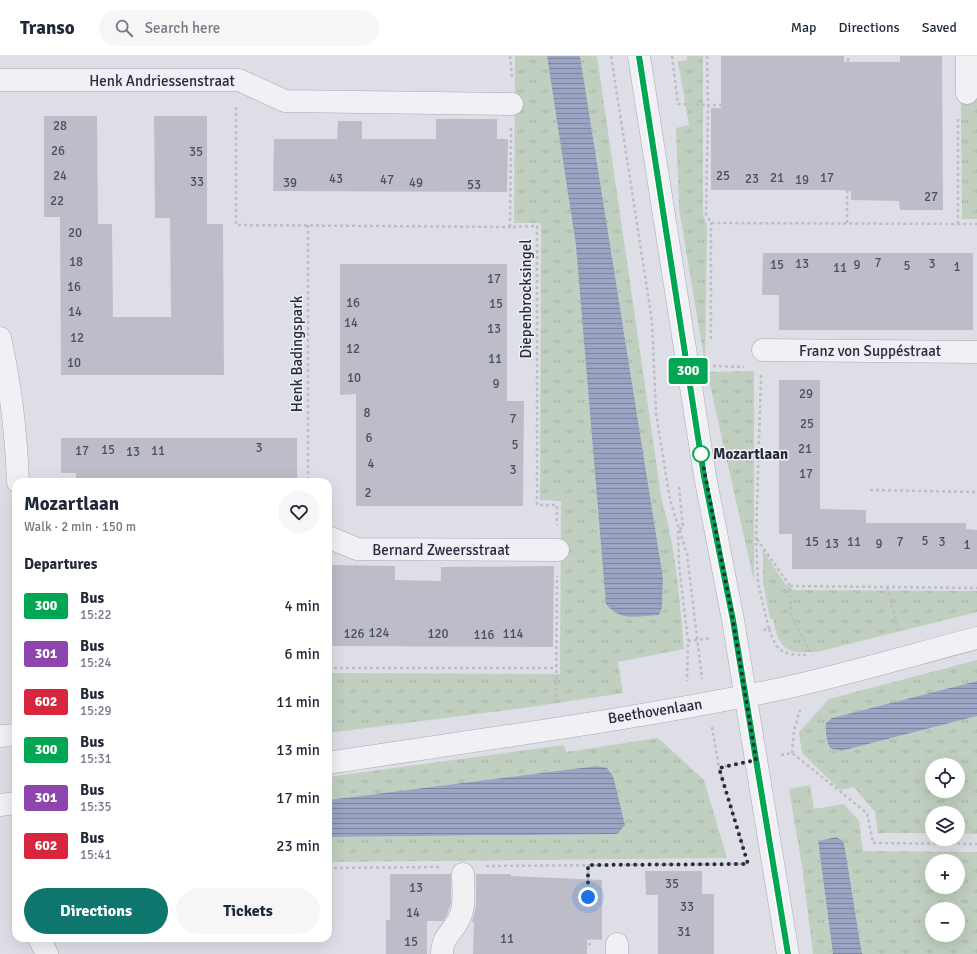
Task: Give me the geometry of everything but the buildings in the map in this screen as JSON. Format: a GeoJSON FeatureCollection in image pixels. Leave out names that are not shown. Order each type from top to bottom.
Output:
{"type":"FeatureCollection","features":[{"type":"Feature","properties":{"kind":"street"},"geometry":{"type":"LineString","coordinates":[[639,56],[704,476],[735,634],[788,954]]}},
{"type":"Feature","properties":{"kind":"street"},"geometry":{"type":"LineString","coordinates":[[967,56],[967,93]]}},
{"type":"Feature","properties":{"kind":"street","name":"Henk Andriessenstraat"},"geometry":{"type":"LineString","coordinates":[[0,80],[236,80],[252,85],[285,101],[512,104]]}},
{"type":"Feature","properties":{"kind":"street"},"geometry":{"type":"LineString","coordinates":[[0,338],[10,380],[18,478]]}},
{"type":"Feature","properties":{"kind":"street","name":"Franz von Suppéstraat"},"geometry":{"type":"LineString","coordinates":[[762,359],[977,352]]}},
{"type":"Feature","properties":{"kind":"street","name":"Bernard Zweersstraat"},"geometry":{"type":"LineString","coordinates":[[332,539],[357,549],[558,550]]}},
{"type":"Feature","properties":{"kind":"street","name":"Beethovenlaan"},"geometry":{"type":"LineString","coordinates":[[332,762],[707,703],[796,686],[977,638]]}},
{"type":"Feature","properties":{"kind":"street"},"geometry":{"type":"LineString","coordinates":[[0,736],[12,735]]}},
{"type":"Feature","properties":{"kind":"street"},"geometry":{"type":"LineString","coordinates":[[0,805],[12,804]]}},
{"type":"Feature","properties":{"kind":"street"},"geometry":{"type":"LineString","coordinates":[[442,954],[442,944],[459,921],[463,907],[455,870]]}},
{"type":"Feature","properties":{"kind":"street"},"geometry":{"type":"LineString","coordinates":[[41,942],[47,954]]}},
{"type":"Feature","properties":{"kind":"path","name":"Diepenbrocksingel"},"geometry":{"type":"LineString","coordinates":[[510,56],[512,104],[510,227],[537,226],[537,505],[557,505],[558,550]]}},
{"type":"Feature","properties":{"kind":"path"},"geometry":{"type":"LineString","coordinates":[[611,56],[652,321],[656,413],[670,500],[687,554],[701,674],[719,768],[743,849]]}},
{"type":"Feature","properties":{"kind":"path"},"geometry":{"type":"LineString","coordinates":[[672,56],[678,104],[848,106]]}},
{"type":"Feature","properties":{"kind":"path"},"geometry":{"type":"LineString","coordinates":[[707,56],[708,105],[706,214],[711,223],[711,342]]}},
{"type":"Feature","properties":{"kind":"path"},"geometry":{"type":"LineString","coordinates":[[847,223],[848,56]]}},
{"type":"Feature","properties":{"kind":"path"},"geometry":{"type":"LineString","coordinates":[[236,80],[236,225],[510,227]]}},
{"type":"Feature","properties":{"kind":"path"},"geometry":{"type":"LineString","coordinates":[[958,224],[958,94],[967,93]]}},
{"type":"Feature","properties":{"kind":"path"},"geometry":{"type":"LineString","coordinates":[[711,223],[977,224]]}},
{"type":"Feature","properties":{"kind":"path","name":"Henk Badingspark"},"geometry":{"type":"LineString","coordinates":[[308,225],[308,478]]}},
{"type":"Feature","properties":{"kind":"path"},"geometry":{"type":"LineString","coordinates":[[711,358],[711,366],[747,367]]}},
{"type":"Feature","properties":{"kind":"path"},"geometry":{"type":"LineString","coordinates":[[756,538],[790,586],[791,617],[814,655],[789,655],[775,646],[769,629],[758,583],[756,538],[762,359]]}},
{"type":"Feature","properties":{"kind":"path"},"geometry":{"type":"LineString","coordinates":[[678,529],[683,528],[679,482]]}},
{"type":"Feature","properties":{"kind":"path"},"geometry":{"type":"LineString","coordinates":[[870,490],[977,492]]}},
{"type":"Feature","properties":{"kind":"path"},"geometry":{"type":"LineString","coordinates":[[678,529],[679,565],[688,640],[687,684]]}},
{"type":"Feature","properties":{"kind":"path"},"geometry":{"type":"LineString","coordinates":[[556,708],[558,550]]}},
{"type":"Feature","properties":{"kind":"path"},"geometry":{"type":"LineString","coordinates":[[790,586],[977,588]]}},
{"type":"Feature","properties":{"kind":"path"},"geometry":{"type":"LineString","coordinates":[[887,587],[905,657]]}},
{"type":"Feature","properties":{"kind":"path"},"geometry":{"type":"LineString","coordinates":[[688,640],[698,640],[769,629]]}},
{"type":"Feature","properties":{"kind":"path"},"geometry":{"type":"LineString","coordinates":[[332,668],[556,668]]}},
{"type":"Feature","properties":{"kind":"path"},"geometry":{"type":"LineString","coordinates":[[719,768],[792,753],[867,813],[873,843],[977,844]]}},
{"type":"Feature","properties":{"kind":"path"},"geometry":{"type":"LineString","coordinates":[[746,856],[750,871]]}},
{"type":"Feature","properties":{"kind":"path"},"geometry":{"type":"LineString","coordinates":[[486,866],[748,864]]}},
{"type":"Feature","properties":{"kind":"path"},"geometry":{"type":"LineString","coordinates":[[588,865],[589,944],[618,949]]}},
{"type":"Feature","properties":{"kind":"path"},"geometry":{"type":"LineString","coordinates":[[332,868],[455,870]]}},
{"type":"Feature","properties":{"kind":"green space"},"geometry":{"type":"Polygon","coordinates":[[[515,56],[547,56],[576,246],[662,607],[663,578],[580,56],[597,56],[662,502],[674,556],[684,649],[618,662],[623,693],[531,707],[332,732],[332,673],[560,674],[561,501],[540,500],[541,223],[514,223],[515,56]]]}},
{"type":"Feature","properties":{"kind":"green space"},"geometry":{"type":"Polygon","coordinates":[[[687,56],[703,56],[703,214],[707,225],[705,364],[679,208],[676,128],[689,125],[678,62],[687,60],[687,56]]]}},
{"type":"Feature","properties":{"kind":"green space"},"geometry":{"type":"Polygon","coordinates":[[[961,99],[977,99],[977,219],[962,219],[961,99]]]}},
{"type":"Feature","properties":{"kind":"green space"},"geometry":{"type":"Polygon","coordinates":[[[754,371],[754,581],[707,372],[754,371]]]}},
{"type":"Feature","properties":{"kind":"green space"},"geometry":{"type":"Polygon","coordinates":[[[763,550],[785,584],[794,590],[977,591],[977,612],[817,652],[792,651],[787,649],[780,641],[777,636],[773,619],[770,619],[763,583],[763,550]]]}},
{"type":"Feature","properties":{"kind":"green space"},"geometry":{"type":"Polygon","coordinates":[[[977,660],[977,681],[832,718],[825,732],[830,748],[841,751],[977,716],[977,834],[965,833],[965,806],[925,806],[925,833],[878,833],[875,812],[854,787],[840,790],[802,753],[799,732],[829,699],[977,660]]]}},
{"type":"Feature","properties":{"kind":"green space"},"geometry":{"type":"Polygon","coordinates":[[[658,738],[704,780],[727,858],[332,862],[332,837],[617,834],[597,766],[332,799],[332,776],[564,745],[566,752],[658,738]]]}},
{"type":"Feature","properties":{"kind":"green space"},"geometry":{"type":"Polygon","coordinates":[[[810,785],[814,809],[844,804],[859,821],[863,851],[977,852],[977,954],[862,954],[845,849],[836,837],[818,841],[833,954],[813,954],[802,866],[789,789],[810,785]]]}},
{"type":"Feature","properties":{"kind":"water"},"geometry":{"type":"Polygon","coordinates":[[[547,56],[580,56],[663,578],[662,607],[659,615],[637,617],[623,616],[611,610],[606,604],[576,246],[547,56]]]}},
{"type":"Feature","properties":{"kind":"water"},"geometry":{"type":"Polygon","coordinates":[[[977,681],[977,716],[841,751],[830,748],[827,739],[826,723],[832,718],[977,681]]]}},
{"type":"Feature","properties":{"kind":"water"},"geometry":{"type":"Polygon","coordinates":[[[597,766],[607,768],[613,776],[625,825],[617,834],[332,837],[332,799],[597,766]]]}},
{"type":"Feature","properties":{"kind":"water"},"geometry":{"type":"Polygon","coordinates":[[[836,837],[843,841],[845,849],[862,954],[833,954],[818,841],[836,837]]]}},
{"type":"Feature","properties":{"kind":"bus line","name":"300"},"geometry":{"type":"LineString","coordinates":[[639,56],[704,476],[733,620],[788,954]]}},
{"type":"Feature","properties":{"kind":"place","name":"Mozartlaan"},"geometry":{"type":"Point","coordinates":[701,454]}},
{"type":"Feature","properties":{"kind":"route"},"geometry":{"type":"LineString","coordinates":[[588,897],[588,865],[748,864],[719,768],[756,760],[733,620],[704,476],[701,454]]}}]}
